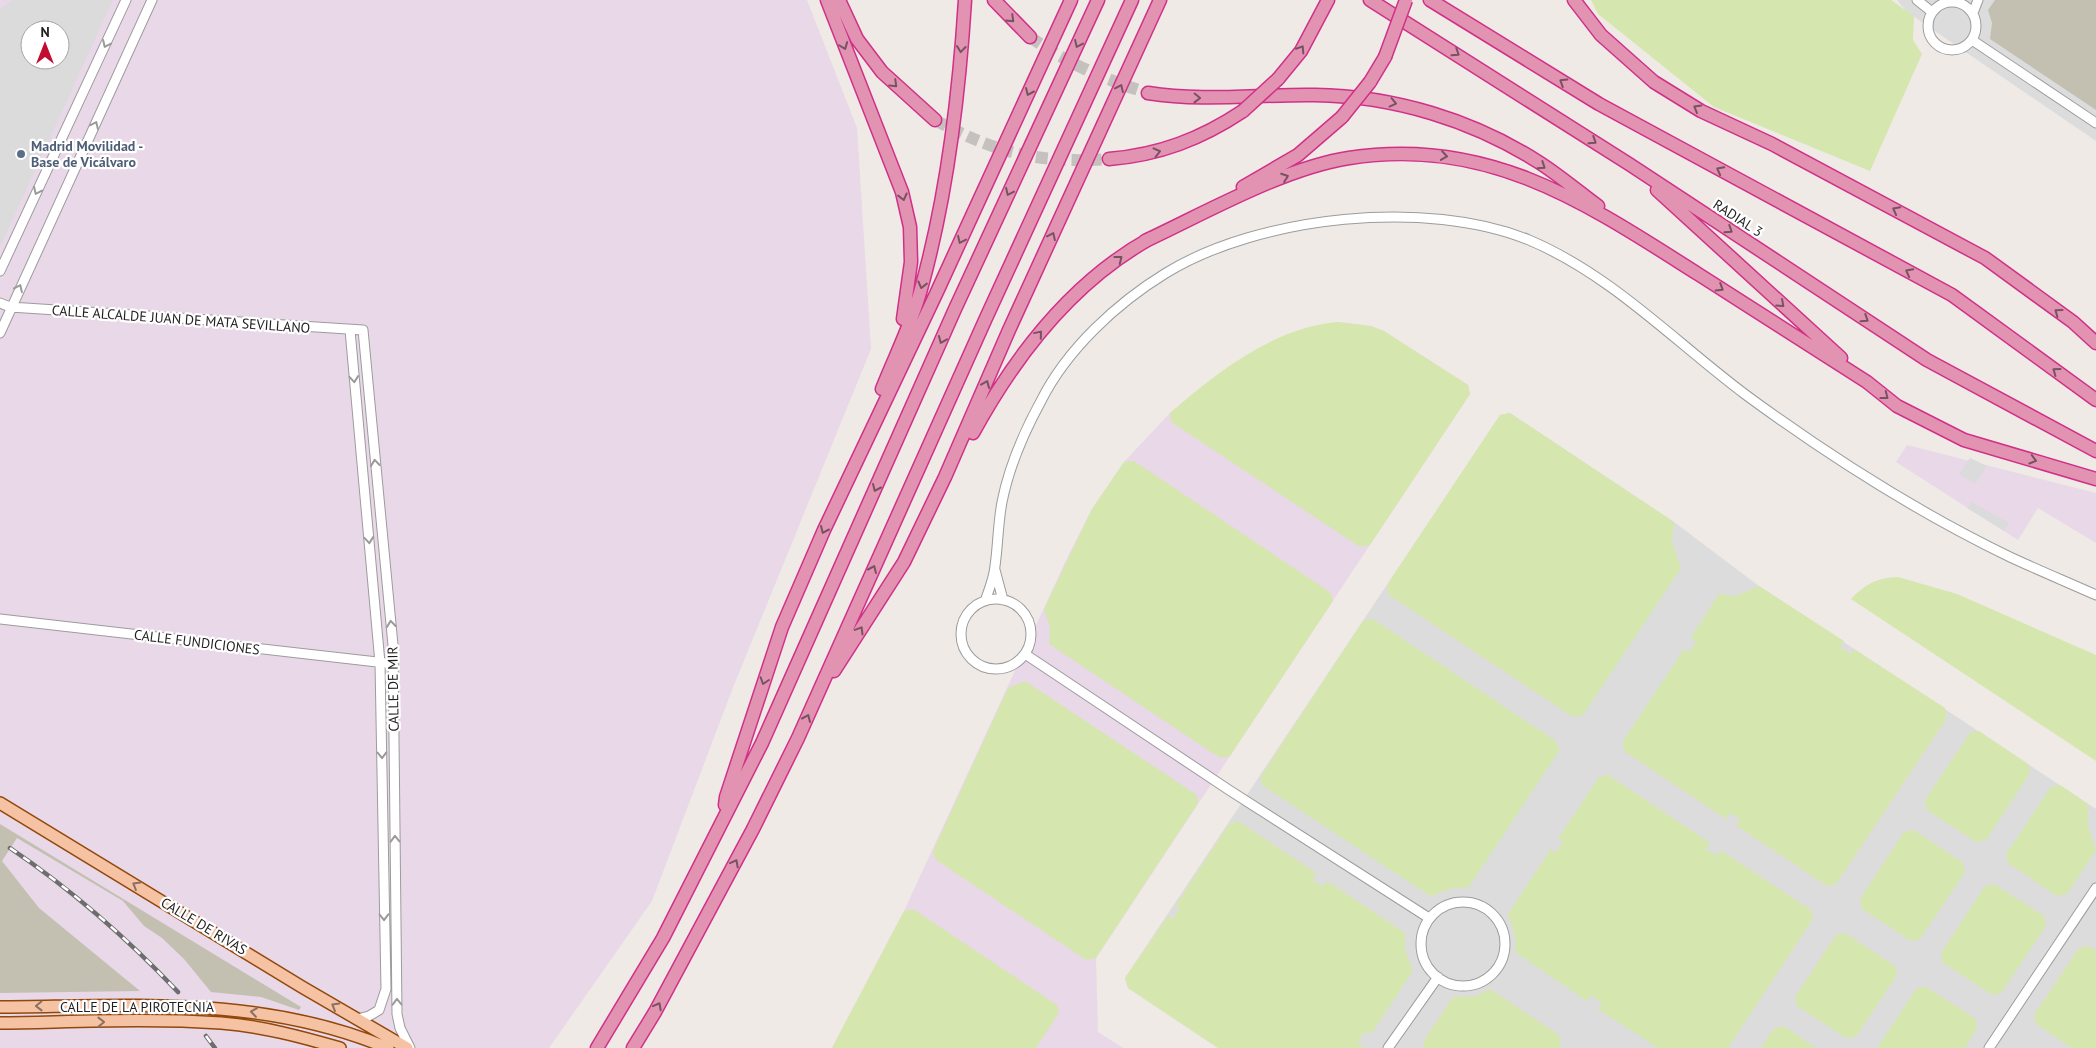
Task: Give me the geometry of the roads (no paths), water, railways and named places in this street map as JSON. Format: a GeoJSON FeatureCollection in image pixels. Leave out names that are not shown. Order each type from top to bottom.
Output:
{"type":"FeatureCollection","features":[{"type":"Feature","properties":{"kind":"highway"},"geometry":{"type":"LineString","coordinates":[[827,0],[893,166],[910,228],[911,262],[907,298],[884,384]]}},
{"type":"Feature","properties":{"kind":"highway"},"geometry":{"type":"LineString","coordinates":[[839,0],[857,39],[882,72],[935,120]]}},
{"type":"Feature","properties":{"kind":"highway"},"geometry":{"type":"LineString","coordinates":[[725,815],[726,797],[782,627],[844,485],[920,291],[942,199],[952,133],[965,0]]}},
{"type":"Feature","properties":{"kind":"highway"},"geometry":{"type":"LineString","coordinates":[[994,0],[1030,37]]}},
{"type":"Feature","properties":{"kind":"highway"},"geometry":{"type":"LineString","coordinates":[[844,485],[936,294],[1071,0]]}},
{"type":"Feature","properties":{"kind":"highway"},"geometry":{"type":"LineString","coordinates":[[597,1048],[662,938],[762,743],[955,309],[1098,0]]}},
{"type":"Feature","properties":{"kind":"highway"},"geometry":{"type":"LineString","coordinates":[[633,1048],[655,1012],[753,829],[822,684],[982,326],[1132,0]]}},
{"type":"Feature","properties":{"kind":"highway"},"geometry":{"type":"LineString","coordinates":[[822,684],[840,664],[874,605],[904,562],[946,477],[1009,330],[1160,0]]}},
{"type":"Feature","properties":{"kind":"highway"},"geometry":{"type":"LineString","coordinates":[[1109,160],[1137,157],[1187,143],[1218,128],[1243,111],[1278,79],[1301,51],[1328,0]]}},
{"type":"Feature","properties":{"kind":"highway","name":"RADIAL 3"},"geometry":{"type":"LineString","coordinates":[[1370,0],[1629,164],[1927,360],[2096,451]]}},
{"type":"Feature","properties":{"kind":"highway"},"geometry":{"type":"LineString","coordinates":[[946,477],[1002,384],[1059,311],[1094,278],[1127,252],[1145,241],[1298,155],[1342,118],[1370,82],[1385,57],[1406,0]]}},
{"type":"Feature","properties":{"kind":"highway"},"geometry":{"type":"LineString","coordinates":[[1430,0],[1599,104],[1952,295],[2096,400]]}},
{"type":"Feature","properties":{"kind":"highway"},"geometry":{"type":"LineString","coordinates":[[1574,0],[1601,35],[1654,82],[1701,111],[1772,144],[1985,258],[2073,322],[2096,343]]}},
{"type":"Feature","properties":{"kind":"highway"},"geometry":{"type":"LineString","coordinates":[[1148,92],[1176,97],[1314,95],[1372,98],[1417,109],[1467,126],[1505,143],[1540,164],[1649,243]]}},
{"type":"Feature","properties":{"kind":"highway"},"geometry":{"type":"LineString","coordinates":[[1145,241],[1281,178],[1348,158],[1401,153],[1432,154],[1473,160],[1508,170],[1548,185],[1649,243],[1867,382]]}},
{"type":"Feature","properties":{"kind":"highway"},"geometry":{"type":"LineString","coordinates":[[1629,164],[1867,382],[1897,406],[1964,440],[2096,479]]}},
{"type":"Feature","properties":{"kind":"main road","name":"CALLE DE RIVAS"},"geometry":{"type":"LineString","coordinates":[[0,803],[408,1048]]}},
{"type":"Feature","properties":{"kind":"main road","name":"CALLE DE LA PIROTECNIA"},"geometry":{"type":"LineString","coordinates":[[0,1007],[143,1004],[222,1007],[268,1014],[330,1028],[364,1038],[388,1048]]}},
{"type":"Feature","properties":{"kind":"main road","name":"CALLE DE LA PIROTECNIA"},"geometry":{"type":"LineString","coordinates":[[0,1023],[143,1021],[222,1023],[283,1034],[340,1048]]}},
{"type":"Feature","properties":{"kind":"street"},"geometry":{"type":"LineString","coordinates":[[0,271],[126,0]]}},
{"type":"Feature","properties":{"kind":"street"},"geometry":{"type":"LineString","coordinates":[[0,333],[10,307],[152,0]]}},
{"type":"Feature","properties":{"kind":"street"},"geometry":{"type":"LineString","coordinates":[[1917,0],[1932,12]]}},
{"type":"Feature","properties":{"kind":"street"},"geometry":{"type":"LineString","coordinates":[[1973,14],[1959,1],[1943,4],[1932,12],[1928,20],[1929,33],[1938,46],[1954,50],[1966,46],[1972,40],[1976,27],[1973,14],[1978,0]]}},
{"type":"Feature","properties":{"kind":"street"},"geometry":{"type":"LineString","coordinates":[[1972,40],[2096,123]]}},
{"type":"Feature","properties":{"kind":"street"},"geometry":{"type":"LineString","coordinates":[[985,601],[995,569],[1003,500],[1014,459],[1029,423],[1043,395],[1074,352],[1122,304],[1175,269],[1214,250],[1262,234],[1320,223],[1402,218],[1440,219],[1485,227],[1528,240],[1571,262],[1611,287],[1743,393],[1877,484],[1994,549],[2096,595]]}},
{"type":"Feature","properties":{"kind":"street","name":"CALLE ALCALDE JUAN DE MATA SEVILLANO"},"geometry":{"type":"LineString","coordinates":[[0,303],[10,307],[363,330]]}},
{"type":"Feature","properties":{"kind":"street","name":"CALLE DE MIR"},"geometry":{"type":"LineString","coordinates":[[350,330],[380,663],[386,989],[379,1010],[369,1016],[357,1019]]}},
{"type":"Feature","properties":{"kind":"street","name":"CALLE DE MIR"},"geometry":{"type":"LineString","coordinates":[[363,330],[393,664],[397,1014],[408,1048]]}},
{"type":"Feature","properties":{"kind":"street"},"geometry":{"type":"LineString","coordinates":[[995,569],[1003,600]]}},
{"type":"Feature","properties":{"kind":"street"},"geometry":{"type":"LineString","coordinates":[[1003,600],[1012,604],[1026,617],[1031,636],[1025,654],[1010,667],[997,670],[977,664],[965,652],[960,635],[964,618],[977,604],[985,601],[1003,600]]}},
{"type":"Feature","properties":{"kind":"street","name":"CALLE FUNDICIONES"},"geometry":{"type":"LineString","coordinates":[[0,619],[393,664]]}},
{"type":"Feature","properties":{"kind":"street"},"geometry":{"type":"LineString","coordinates":[[1025,654],[1229,790],[1429,918]]}},
{"type":"Feature","properties":{"kind":"street"},"geometry":{"type":"LineString","coordinates":[[1990,1048],[2096,888]]}},
{"type":"Feature","properties":{"kind":"street"},"geometry":{"type":"LineString","coordinates":[[1472,903],[1494,915],[1501,926],[1505,940],[1504,953],[1498,966],[1490,976],[1478,983],[1464,986],[1451,984],[1438,977],[1429,968],[1423,956],[1421,943],[1423,929],[1429,918],[1449,904],[1472,903]]}},
{"type":"Feature","properties":{"kind":"street"},"geometry":{"type":"LineString","coordinates":[[1388,1048],[1438,977]]}},
{"type":"Feature","properties":{"kind":"tunnel"},"geometry":{"type":"LineString","coordinates":[[1030,37],[1087,70],[1148,93]]}},
{"type":"Feature","properties":{"kind":"tunnel"},"geometry":{"type":"LineString","coordinates":[[935,120],[978,141],[1019,154],[1061,160],[1109,159]]}},
{"type":"Feature","properties":{"kind":"railway"},"geometry":{"type":"LineString","coordinates":[[10,848],[55,880],[98,915],[139,952],[178,992]]}},
{"type":"Feature","properties":{"kind":"railway"},"geometry":{"type":"LineString","coordinates":[[206,1036],[215,1048]]}},
{"type":"Feature","properties":{"kind":"place","name":"Madrid Movilidad - Base de Vicálvaro"},"geometry":{"type":"Point","coordinates":[21,154]}}]}
